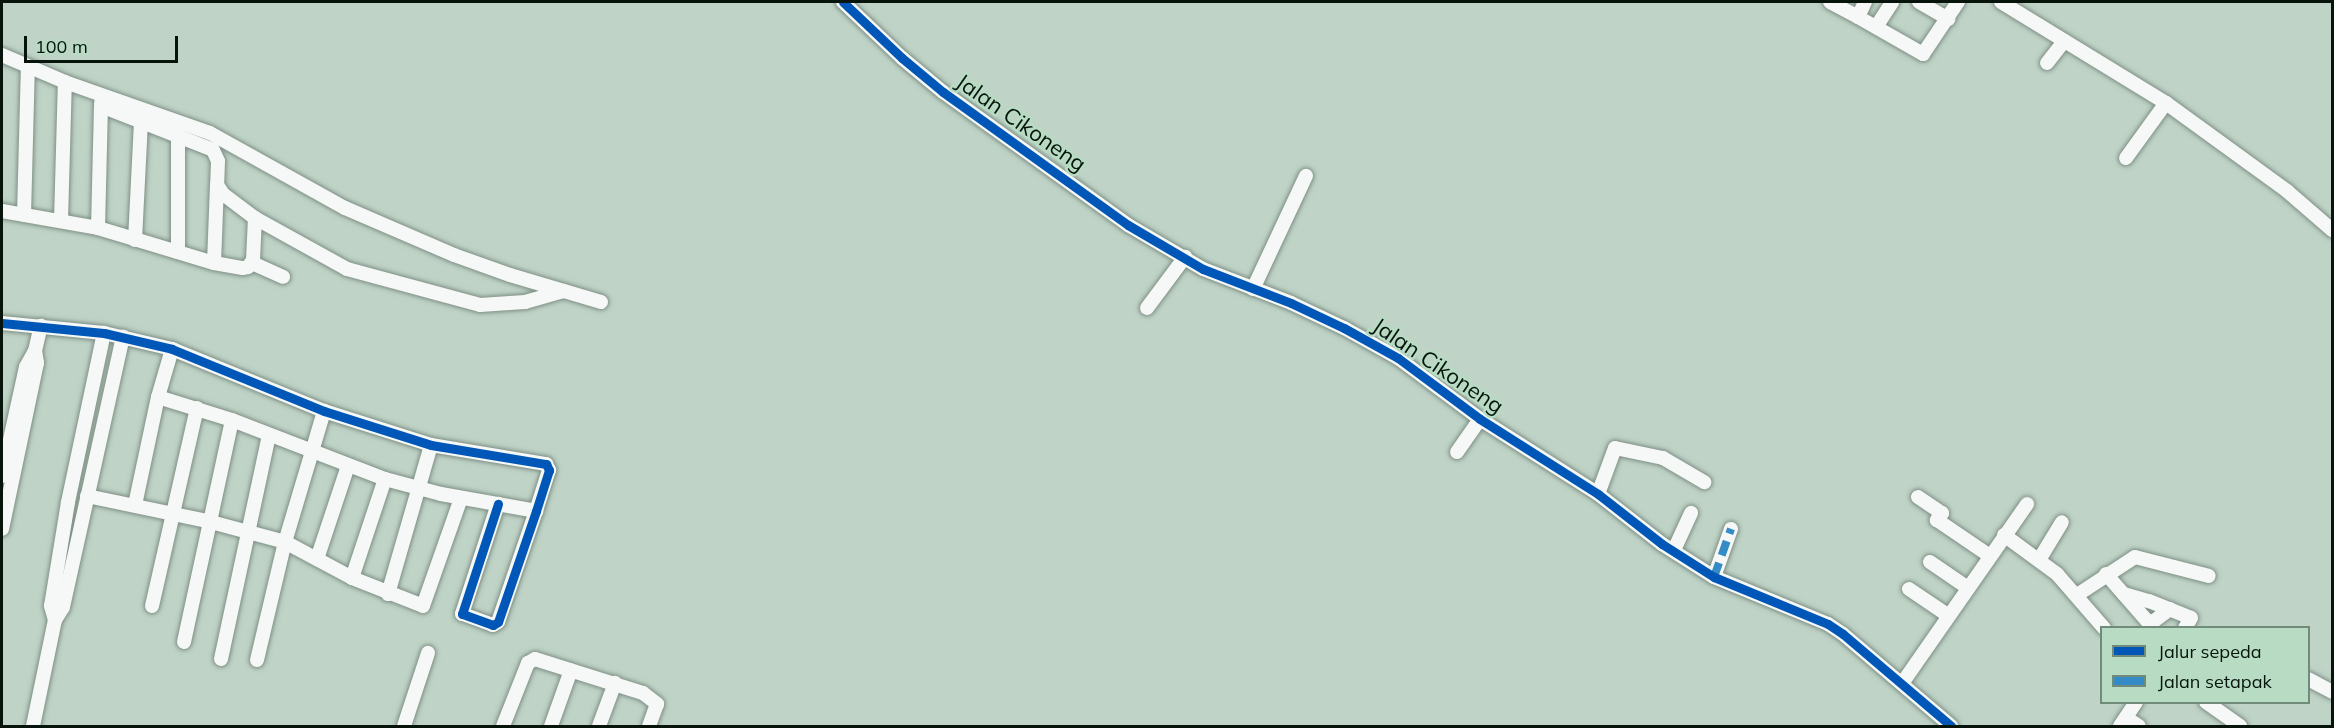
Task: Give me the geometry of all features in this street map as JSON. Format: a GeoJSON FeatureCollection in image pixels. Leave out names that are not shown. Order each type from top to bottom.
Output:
{"type":"FeatureCollection","features":[{"type":"Feature","properties":{"kind":"street","name":"Jalan Cikoneng"},"geometry":{"type":"LineString","coordinates":[[843,2],[894,51],[943,92],[1128,225],[1203,269],[1344,328],[1398,358],[1480,419],[1598,494],[1674,550],[1714,576],[1828,624],[1852,640],[1952,726]]}},
{"type":"Feature","properties":{"kind":"street"},"geometry":{"type":"LineString","coordinates":[[1830,2],[1923,54],[1958,2]]}},
{"type":"Feature","properties":{"kind":"street"},"geometry":{"type":"LineString","coordinates":[[1858,16],[1865,2]]}},
{"type":"Feature","properties":{"kind":"street"},"geometry":{"type":"LineString","coordinates":[[1876,27],[1892,2]]}},
{"type":"Feature","properties":{"kind":"street"},"geometry":{"type":"LineString","coordinates":[[1919,2],[1948,19]]}},
{"type":"Feature","properties":{"kind":"street"},"geometry":{"type":"LineString","coordinates":[[2001,2],[2166,103],[2268,177],[2332,230]]}},
{"type":"Feature","properties":{"kind":"street"},"geometry":{"type":"LineString","coordinates":[[2047,63],[2064,40]]}},
{"type":"Feature","properties":{"kind":"street"},"geometry":{"type":"LineString","coordinates":[[2,55],[65,82],[141,122],[213,150],[218,161],[214,263]]}},
{"type":"Feature","properties":{"kind":"street"},"geometry":{"type":"LineString","coordinates":[[24,215],[28,66]]}},
{"type":"Feature","properties":{"kind":"street"},"geometry":{"type":"LineString","coordinates":[[61,222],[65,82]]}},
{"type":"Feature","properties":{"kind":"street"},"geometry":{"type":"LineString","coordinates":[[98,228],[102,101]]}},
{"type":"Feature","properties":{"kind":"street"},"geometry":{"type":"LineString","coordinates":[[102,101],[210,134],[345,208],[454,255],[601,302]]}},
{"type":"Feature","properties":{"kind":"street"},"geometry":{"type":"LineString","coordinates":[[2126,158],[2166,103]]}},
{"type":"Feature","properties":{"kind":"street"},"geometry":{"type":"LineString","coordinates":[[135,240],[141,122]]}},
{"type":"Feature","properties":{"kind":"street"},"geometry":{"type":"LineString","coordinates":[[178,135],[178,252]]}},
{"type":"Feature","properties":{"kind":"street"},"geometry":{"type":"LineString","coordinates":[[1253,289],[1306,176]]}},
{"type":"Feature","properties":{"kind":"street"},"geometry":{"type":"LineString","coordinates":[[217,185],[230,201],[255,218],[347,269],[466,303],[492,306],[525,302],[562,291]]}},
{"type":"Feature","properties":{"kind":"street"},"geometry":{"type":"LineString","coordinates":[[2,211],[98,228],[214,263],[243,268],[252,263]]}},
{"type":"Feature","properties":{"kind":"street"},"geometry":{"type":"LineString","coordinates":[[252,263],[255,218]]}},
{"type":"Feature","properties":{"kind":"street"},"geometry":{"type":"LineString","coordinates":[[1147,308],[1185,257]]}},
{"type":"Feature","properties":{"kind":"street"},"geometry":{"type":"LineString","coordinates":[[252,263],[283,277]]}},
{"type":"Feature","properties":{"kind":"street"},"geometry":{"type":"LineString","coordinates":[[2,322],[105,333],[172,349],[324,411],[431,445],[546,464],[549,470],[536,511],[498,622],[493,625],[462,614],[498,504]]}},
{"type":"Feature","properties":{"kind":"street"},"geometry":{"type":"LineString","coordinates":[[2,476],[26,367],[35,351],[41,327]]}},
{"type":"Feature","properties":{"kind":"street"},"geometry":{"type":"LineString","coordinates":[[55,620],[51,606],[68,502],[105,333]]}},
{"type":"Feature","properties":{"kind":"street"},"geometry":{"type":"LineString","coordinates":[[33,726],[55,620],[63,607],[123,337]]}},
{"type":"Feature","properties":{"kind":"street"},"geometry":{"type":"LineString","coordinates":[[135,505],[158,397],[172,349]]}},
{"type":"Feature","properties":{"kind":"street"},"geometry":{"type":"LineString","coordinates":[[2,529],[37,363],[35,351]]}},
{"type":"Feature","properties":{"kind":"street"},"geometry":{"type":"LineString","coordinates":[[158,397],[232,420],[385,479],[461,498],[536,511]]}},
{"type":"Feature","properties":{"kind":"street"},"geometry":{"type":"LineString","coordinates":[[152,606],[197,408]]}},
{"type":"Feature","properties":{"kind":"street"},"geometry":{"type":"LineString","coordinates":[[257,660],[285,542],[324,411]]}},
{"type":"Feature","properties":{"kind":"street"},"geometry":{"type":"LineString","coordinates":[[1457,453],[1480,419]]}},
{"type":"Feature","properties":{"kind":"street"},"geometry":{"type":"LineString","coordinates":[[184,642],[232,420]]}},
{"type":"Feature","properties":{"kind":"street"},"geometry":{"type":"LineString","coordinates":[[221,659],[269,435]]}},
{"type":"Feature","properties":{"kind":"street"},"geometry":{"type":"LineString","coordinates":[[388,594],[431,445]]}},
{"type":"Feature","properties":{"kind":"street"},"geometry":{"type":"LineString","coordinates":[[1598,494],[1615,448],[1663,458],[1704,482]]}},
{"type":"Feature","properties":{"kind":"street"},"geometry":{"type":"LineString","coordinates":[[317,559],[348,466]]}},
{"type":"Feature","properties":{"kind":"street"},"geometry":{"type":"LineString","coordinates":[[352,578],[385,479]]}},
{"type":"Feature","properties":{"kind":"street"},"geometry":{"type":"LineString","coordinates":[[87,496],[173,513],[285,542],[352,578],[388,594],[424,605],[461,498]]}},
{"type":"Feature","properties":{"kind":"street"},"geometry":{"type":"LineString","coordinates":[[1918,497],[1942,513],[1937,520],[1990,556]]}},
{"type":"Feature","properties":{"kind":"street"},"geometry":{"type":"LineString","coordinates":[[1903,682],[2026,504]]}},
{"type":"Feature","properties":{"kind":"street"},"geometry":{"type":"LineString","coordinates":[[1674,550],[1691,513]]}},
{"type":"Feature","properties":{"kind":"street"},"geometry":{"type":"LineString","coordinates":[[2039,560],[2062,522]]}},
{"type":"Feature","properties":{"kind":"street"},"geometry":{"type":"LineString","coordinates":[[1714,576],[1731,529]]}},
{"type":"Feature","properties":{"kind":"street"},"geometry":{"type":"LineString","coordinates":[[2004,535],[2057,574],[2103,626]]}},
{"type":"Feature","properties":{"kind":"street"},"geometry":{"type":"LineString","coordinates":[[2077,595],[2135,557],[2209,576]]}},
{"type":"Feature","properties":{"kind":"street"},"geometry":{"type":"LineString","coordinates":[[1930,562],[1968,588]]}},
{"type":"Feature","properties":{"kind":"street"},"geometry":{"type":"LineString","coordinates":[[2106,574],[2148,622],[2154,621],[2170,609]]}},
{"type":"Feature","properties":{"kind":"street"},"geometry":{"type":"LineString","coordinates":[[1909,589],[1949,616]]}},
{"type":"Feature","properties":{"kind":"street"},"geometry":{"type":"LineString","coordinates":[[2124,594],[2191,618],[2186,626]]}},
{"type":"Feature","properties":{"kind":"street"},"geometry":{"type":"LineString","coordinates":[[404,726],[428,653]]}},
{"type":"Feature","properties":{"kind":"street"},"geometry":{"type":"LineString","coordinates":[[503,726],[531,660],[615,682],[655,700],[656,708],[649,726]]}},
{"type":"Feature","properties":{"kind":"street"},"geometry":{"type":"LineString","coordinates":[[551,726],[571,670]]}},
{"type":"Feature","properties":{"kind":"street"},"geometry":{"type":"LineString","coordinates":[[2310,680],[2332,692]]}},
{"type":"Feature","properties":{"kind":"street"},"geometry":{"type":"LineString","coordinates":[[599,726],[615,682]]}},
{"type":"Feature","properties":{"kind":"street"},"geometry":{"type":"LineString","coordinates":[[2135,704],[2123,722],[2139,726]]}},
{"type":"Feature","properties":{"kind":"street"},"geometry":{"type":"LineString","coordinates":[[2209,704],[2240,726]]}},
{"type":"Feature","properties":{"kind":"marked path"},"geometry":{"type":"LineString","coordinates":[[1714,577],[1731,529]]}},
{"type":"Feature","properties":{"kind":"cycle path"},"geometry":{"type":"LineString","coordinates":[[843,2],[902,58],[943,92],[1128,225],[1203,269],[1291,303],[1344,328],[1398,358],[1480,419],[1598,494],[1662,544],[1714,577],[1828,624],[1843,634],[1951,726]]}},
{"type":"Feature","properties":{"kind":"cycle path"},"geometry":{"type":"LineString","coordinates":[[2,323],[104,333],[172,349],[324,411],[431,445],[546,464],[549,470],[536,511],[498,622],[493,625],[462,614],[498,504]]}}]}
